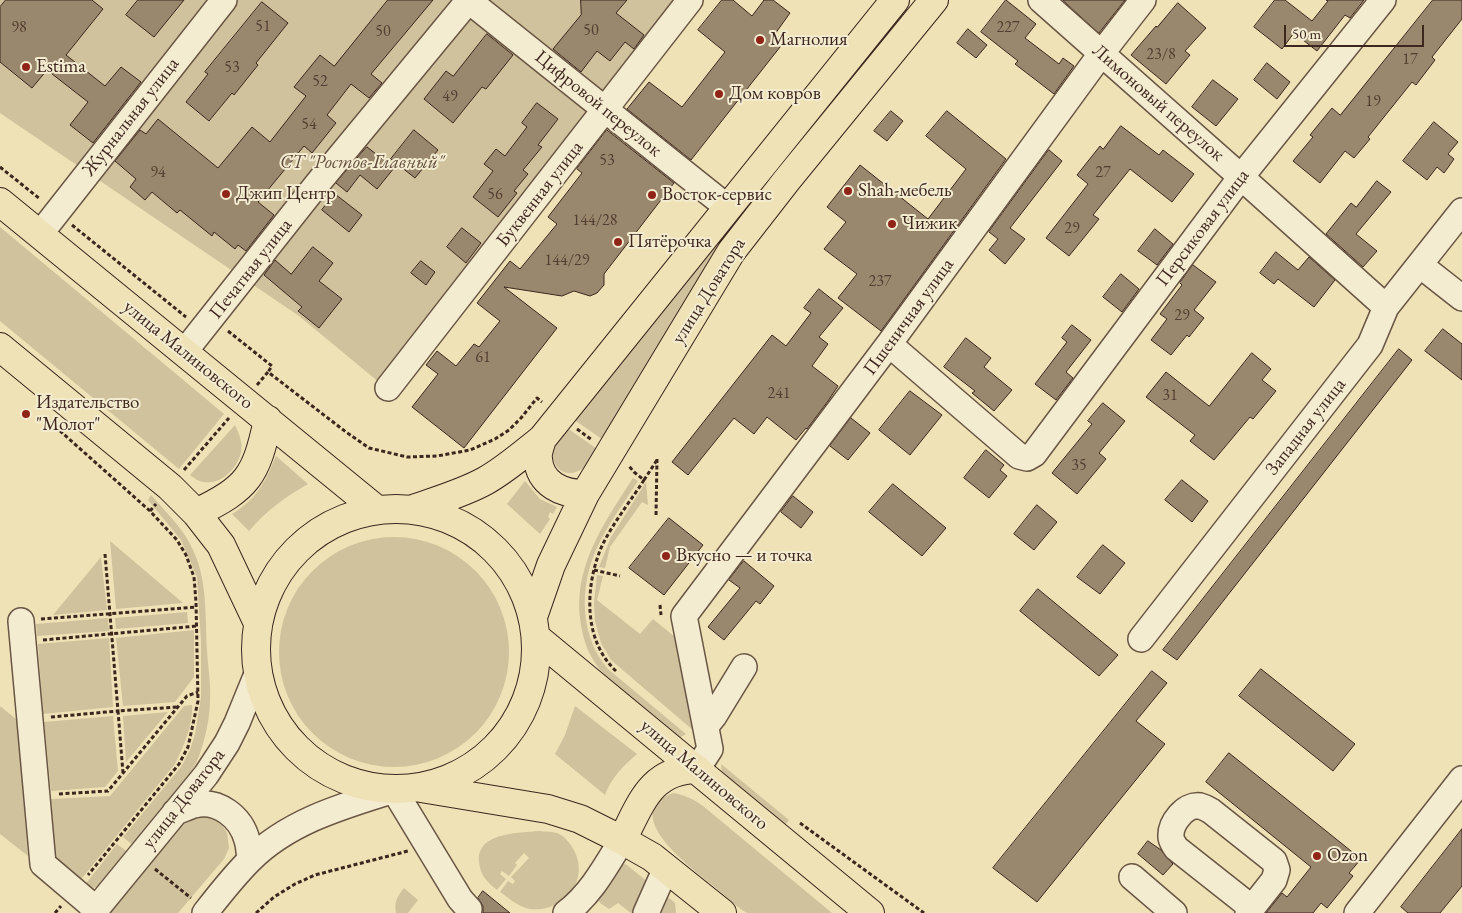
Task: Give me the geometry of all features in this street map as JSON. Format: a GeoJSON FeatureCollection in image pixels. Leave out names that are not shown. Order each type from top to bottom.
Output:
{"type":"FeatureCollection","features":[{"type":"Feature","properties":{"kind":"main road","name":"улица Доватора"},"geometry":{"type":"LineString","coordinates":[[416,508],[458,494],[485,481],[512,464],[542,439],[895,0]]}},
{"type":"Feature","properties":{"kind":"main road","name":"улица Доватора"},"geometry":{"type":"LineString","coordinates":[[535,626],[551,565],[585,494],[731,252],[787,180],[934,0]]}},
{"type":"Feature","properties":{"kind":"main road","name":"улица Малиновского"},"geometry":{"type":"LineString","coordinates":[[0,202],[376,509]]}},
{"type":"Feature","properties":{"kind":"main road"},"geometry":{"type":"LineString","coordinates":[[0,347],[170,487],[196,513],[221,545],[257,621]]}},
{"type":"Feature","properties":{"kind":"main road"},"geometry":{"type":"LineString","coordinates":[[196,513],[231,495],[244,483],[262,449],[268,420]]}},
{"type":"Feature","properties":{"kind":"main road"},"geometry":{"type":"LineString","coordinates":[[542,439],[538,457],[540,470],[546,480],[554,488],[565,493],[585,494]]}},
{"type":"Feature","properties":{"kind":"main road"},"geometry":{"type":"LineString","coordinates":[[407,789],[477,765],[517,722],[536,674],[535,626],[523,585],[487,540],[452,519],[416,508],[376,509],[355,513],[322,528],[299,546],[265,595],[257,621],[255,644],[257,674],[268,710],[284,736],[304,756],[345,781],[548,809],[580,819],[652,857],[710,909]]}},
{"type":"Feature","properties":{"kind":"main road","name":"улица Малиновского"},"geometry":{"type":"LineString","coordinates":[[535,626],[697,769],[870,913]]}},
{"type":"Feature","properties":{"kind":"main road"},"geometry":{"type":"LineString","coordinates":[[622,840],[646,795],[657,783],[668,773],[682,769],[697,769]]}},
{"type":"Feature","properties":{"kind":"street","name":"Журнальная улица"},"geometry":{"type":"LineString","coordinates":[[40,234],[224,0]]}},
{"type":"Feature","properties":{"kind":"street","name":"Цифровой переулок"},"geometry":{"type":"LineString","coordinates":[[468,0],[727,207]]}},
{"type":"Feature","properties":{"kind":"street","name":"Печатная улица"},"geometry":{"type":"LineString","coordinates":[[185,352],[318,184],[468,0]]}},
{"type":"Feature","properties":{"kind":"street","name":"Буквенная улица"},"geometry":{"type":"LineString","coordinates":[[388,388],[690,0]]}},
{"type":"Feature","properties":{"kind":"street","name":"Лимоновый переулок"},"geometry":{"type":"LineString","coordinates":[[1041,0],[1386,307]]}},
{"type":"Feature","properties":{"kind":"street","name":"Пшеничная улица"},"geometry":{"type":"LineString","coordinates":[[706,726],[684,616],[889,344],[1101,54],[1143,0]]}},
{"type":"Feature","properties":{"kind":"street","name":"Персиковая улица"},"geometry":{"type":"LineString","coordinates":[[889,344],[1020,456],[1027,458],[1034,454],[1241,177],[1383,0]]}},
{"type":"Feature","properties":{"kind":"street","name":"Западная улица"},"geometry":{"type":"LineString","coordinates":[[1142,639],[1370,345],[1386,307],[1462,211]]}},
{"type":"Feature","properties":{"kind":"street"},"geometry":{"type":"LineString","coordinates":[[1420,265],[1462,298]]}},
{"type":"Feature","properties":{"kind":"street"},"geometry":{"type":"LineString","coordinates":[[22,632],[43,864],[75,891],[94,911]]}},
{"type":"Feature","properties":{"kind":"street"},"geometry":{"type":"LineString","coordinates":[[697,769],[710,749],[706,726],[744,668]]}},
{"type":"Feature","properties":{"kind":"street","name":"улица Доватора"},"geometry":{"type":"LineString","coordinates":[[94,911],[206,774],[227,744],[257,674]]}},
{"type":"Feature","properties":{"kind":"street"},"geometry":{"type":"LineString","coordinates":[[206,912],[250,860],[278,837],[305,821],[341,807],[407,789],[427,846],[460,899],[469,909]]}},
{"type":"Feature","properties":{"kind":"street"},"geometry":{"type":"LineString","coordinates":[[1357,913],[1459,790]]}},
{"type":"Feature","properties":{"kind":"street"},"geometry":{"type":"LineString","coordinates":[[175,812],[194,805],[207,804],[217,806],[227,812],[242,828],[247,840],[250,860]]}},
{"type":"Feature","properties":{"kind":"street"},"geometry":{"type":"LineString","coordinates":[[566,913],[580,902],[587,893],[622,840]]}},
{"type":"Feature","properties":{"kind":"street"},"geometry":{"type":"LineString","coordinates":[[646,913],[666,868]]}},
{"type":"Feature","properties":{"kind":"street"},"geometry":{"type":"LineString","coordinates":[[1132,877],[1174,913]]}},
{"type":"Feature","properties":{"kind":"path"},"geometry":{"type":"LineString","coordinates":[[0,166],[56,213],[207,324],[272,366],[150,511]]}},
{"type":"Feature","properties":{"kind":"path"},"geometry":{"type":"LineString","coordinates":[[268,372],[346,432],[370,448],[407,457],[438,456],[470,450],[495,439],[509,430],[537,398],[560,417],[610,452]]}},
{"type":"Feature","properties":{"kind":"path"},"geometry":{"type":"LineString","coordinates":[[50,422],[150,511],[178,540],[194,577],[198,692],[194,723],[188,747],[179,764],[55,913]]}},
{"type":"Feature","properties":{"kind":"path"},"geometry":{"type":"LineString","coordinates":[[644,480],[657,459],[656,515]]}},
{"type":"Feature","properties":{"kind":"path"},"geometry":{"type":"LineString","coordinates":[[105,554],[123,773]]}},
{"type":"Feature","properties":{"kind":"path"},"geometry":{"type":"LineString","coordinates":[[594,570],[620,576]]}},
{"type":"Feature","properties":{"kind":"path"},"geometry":{"type":"LineString","coordinates":[[22,632],[110,614],[196,607]]}},
{"type":"Feature","properties":{"kind":"path"},"geometry":{"type":"LineString","coordinates":[[22,632],[111,634],[197,626]]}},
{"type":"Feature","properties":{"kind":"path"},"geometry":{"type":"LineString","coordinates":[[37,796],[108,790],[187,696],[198,692]]}},
{"type":"Feature","properties":{"kind":"path"},"geometry":{"type":"LineString","coordinates":[[30,719],[178,707]]}},
{"type":"Feature","properties":{"kind":"path"},"geometry":{"type":"LineString","coordinates":[[118,839],[206,912]]}},
{"type":"Feature","properties":{"kind":"path"},"geometry":{"type":"LineString","coordinates":[[256,913],[274,897],[308,878],[427,846]]}},
{"type":"Feature","properties":{"kind":"green space","name":"СТ \"Ростов-Главный\""},"geometry":{"type":"Polygon","coordinates":[[[0,0],[696,0],[392,393],[299,316],[0,113],[0,0]]]}},
{"type":"Feature","properties":{"kind":"green space"},"geometry":{"type":"Polygon","coordinates":[[[0,227],[224,414],[179,469],[0,321],[0,227]]]}},
{"type":"Feature","properties":{"kind":"green space"},"geometry":{"type":"Polygon","coordinates":[[[715,243],[721,248],[602,439],[573,419],[715,243]]]}},
{"type":"Feature","properties":{"kind":"green space"},"geometry":{"type":"Polygon","coordinates":[[[235,425],[240,438],[241,448],[236,464],[228,474],[217,481],[210,482],[197,480],[190,475],[235,425]]]}},
{"type":"Feature","properties":{"kind":"green space"},"geometry":{"type":"Polygon","coordinates":[[[567,428],[597,449],[583,468],[571,473],[560,470],[556,466],[553,454],[556,442],[567,428]]]}},
{"type":"Feature","properties":{"kind":"green space"},"geometry":{"type":"Polygon","coordinates":[[[276,456],[308,484],[276,505],[249,531],[232,514],[254,496],[268,474],[276,456]]]}},
{"type":"Feature","properties":{"kind":"green space"},"geometry":{"type":"Polygon","coordinates":[[[633,478],[638,481],[605,532],[590,565],[585,596],[587,627],[599,656],[608,669],[686,734],[679,738],[654,719],[601,670],[587,648],[581,625],[579,604],[585,566],[601,530],[633,478]]]}},
{"type":"Feature","properties":{"kind":"green space"},"geometry":{"type":"Polygon","coordinates":[[[525,481],[540,499],[557,507],[553,514],[550,512],[548,517],[550,519],[540,534],[507,504],[525,481]]]}},
{"type":"Feature","properties":{"kind":"green space"},"geometry":{"type":"Polygon","coordinates":[[[646,482],[648,505],[642,502],[610,547],[605,568],[599,567],[611,537],[646,482]]]}},
{"type":"Feature","properties":{"kind":"green space"},"geometry":{"type":"Polygon","coordinates":[[[151,495],[183,532],[191,546],[200,571],[205,597],[210,707],[203,743],[193,768],[170,803],[134,846],[123,837],[181,767],[190,750],[195,734],[201,697],[201,642],[197,577],[181,540],[148,500],[151,495]]]}},
{"type":"Feature","properties":{"kind":"green space"},"geometry":{"type":"Polygon","coordinates":[[[394,537],[416,539],[438,546],[467,563],[483,579],[495,598],[504,619],[509,652],[507,674],[500,696],[483,725],[467,741],[448,753],[427,762],[394,767],[372,765],[350,758],[321,741],[305,725],[293,706],[284,685],[279,652],[281,630],[288,608],[305,579],[321,563],[340,551],[361,542],[394,537]]]}},
{"type":"Feature","properties":{"kind":"green space"},"geometry":{"type":"Polygon","coordinates":[[[110,541],[183,603],[116,609],[110,541]]]}},
{"type":"Feature","properties":{"kind":"green space"},"geometry":{"type":"Polygon","coordinates":[[[101,557],[107,610],[53,615],[101,557]]]}},
{"type":"Feature","properties":{"kind":"green space"},"geometry":{"type":"Polygon","coordinates":[[[597,575],[603,576],[597,600],[640,634],[653,619],[675,637],[694,731],[611,660],[601,643],[595,621],[594,603],[597,575]]]}},
{"type":"Feature","properties":{"kind":"green space"},"geometry":{"type":"Polygon","coordinates":[[[187,612],[188,623],[116,629],[115,618],[187,612]]]}},
{"type":"Feature","properties":{"kind":"green space"},"geometry":{"type":"Polygon","coordinates":[[[108,618],[109,631],[37,636],[36,624],[108,618]]]}},
{"type":"Feature","properties":{"kind":"green space"},"geometry":{"type":"Polygon","coordinates":[[[194,630],[194,677],[175,702],[123,706],[116,638],[194,630]]]}},
{"type":"Feature","properties":{"kind":"green space"},"geometry":{"type":"Polygon","coordinates":[[[109,638],[113,707],[43,714],[38,644],[109,638]]]}},
{"type":"Feature","properties":{"kind":"green space"},"geometry":{"type":"Polygon","coordinates":[[[192,705],[185,743],[175,764],[78,883],[56,860],[51,799],[110,796],[184,706],[192,705]]]}},
{"type":"Feature","properties":{"kind":"green space"},"geometry":{"type":"Polygon","coordinates":[[[0,706],[17,720],[28,856],[0,834],[0,706]]]}},
{"type":"Feature","properties":{"kind":"green space"},"geometry":{"type":"Polygon","coordinates":[[[575,706],[637,754],[618,772],[605,795],[555,754],[565,735],[575,706]]]}},
{"type":"Feature","properties":{"kind":"green space"},"geometry":{"type":"Polygon","coordinates":[[[168,712],[126,762],[123,716],[168,712]]]}},
{"type":"Feature","properties":{"kind":"green space"},"geometry":{"type":"Polygon","coordinates":[[[113,716],[118,771],[105,787],[51,791],[44,722],[113,716]]]}},
{"type":"Feature","properties":{"kind":"green space"},"geometry":{"type":"Polygon","coordinates":[[[721,764],[789,820],[785,825],[722,774],[721,764]]]}},
{"type":"Feature","properties":{"kind":"green space"},"geometry":{"type":"Polygon","coordinates":[[[673,793],[696,801],[703,806],[832,913],[748,913],[741,909],[676,854],[655,827],[653,814],[658,802],[673,793]]]}},
{"type":"Feature","properties":{"kind":"green space"},"geometry":{"type":"Polygon","coordinates":[[[199,814],[215,818],[221,823],[227,833],[229,848],[224,859],[178,913],[108,913],[184,820],[199,814]]]}},
{"type":"Feature","properties":{"kind":"green space"},"geometry":{"type":"Polygon","coordinates":[[[539,831],[557,833],[566,839],[572,847],[579,870],[577,881],[572,891],[564,899],[543,909],[530,909],[518,904],[500,892],[508,881],[513,884],[515,881],[511,877],[529,858],[524,853],[515,863],[517,865],[509,876],[502,871],[500,874],[506,879],[497,890],[484,877],[479,861],[480,851],[492,839],[511,834],[539,831]]]}},
{"type":"Feature","properties":{"kind":"green space"},"geometry":{"type":"Polygon","coordinates":[[[117,844],[129,853],[99,887],[91,888],[84,886],[117,844]]]}},
{"type":"Feature","properties":{"kind":"green space"},"geometry":{"type":"Polygon","coordinates":[[[621,862],[649,883],[638,913],[631,913],[618,903],[609,909],[600,903],[597,896],[621,862]]]}},
{"type":"Feature","properties":{"kind":"green space"},"geometry":{"type":"Polygon","coordinates":[[[404,888],[418,900],[408,913],[396,913],[395,906],[404,888]]]}},
{"type":"Feature","properties":{"kind":"green space"},"geometry":{"type":"Polygon","coordinates":[[[662,892],[675,903],[676,913],[654,913],[662,892]]]}},
{"type":"Feature","properties":{"kind":"building"},"geometry":{"type":"Polygon","coordinates":[[[6,0],[92,0],[103,9],[66,55],[105,86],[121,67],[141,82],[93,143],[70,125],[88,102],[47,70],[32,88],[0,62],[0,7],[6,0]]]}},
{"type":"Feature","properties":{"kind":"building"},"geometry":{"type":"Polygon","coordinates":[[[138,0],[184,0],[154,37],[126,15],[138,0]]]}},
{"type":"Feature","properties":{"kind":"building"},"geometry":{"type":"Polygon","coordinates":[[[388,0],[433,0],[371,74],[382,83],[369,98],[351,84],[327,115],[336,123],[312,153],[304,146],[258,202],[274,215],[246,251],[238,245],[235,249],[214,232],[212,236],[180,210],[177,213],[152,192],[145,200],[130,187],[136,179],[115,161],[140,130],[146,134],[158,119],[218,168],[252,127],[270,142],[306,96],[294,87],[320,55],[334,66],[388,0]]]}},
{"type":"Feature","properties":{"kind":"building"},"geometry":{"type":"Polygon","coordinates":[[[581,0],[627,0],[616,13],[644,35],[634,49],[625,42],[610,61],[597,51],[581,72],[553,49],[581,15],[581,0]]]}},
{"type":"Feature","properties":{"kind":"building"},"geometry":{"type":"Polygon","coordinates":[[[722,0],[733,0],[752,16],[764,0],[773,0],[790,13],[775,34],[784,42],[691,160],[627,109],[649,82],[682,107],[725,52],[698,30],[722,0]]]}},
{"type":"Feature","properties":{"kind":"building"},"geometry":{"type":"Polygon","coordinates":[[[1006,0],[1036,24],[1025,38],[1059,64],[1063,58],[1074,66],[1054,94],[1015,64],[1018,61],[981,32],[1006,0]]]}},
{"type":"Feature","properties":{"kind":"building"},"geometry":{"type":"Polygon","coordinates":[[[1063,0],[1125,0],[1099,33],[1063,0]]]}},
{"type":"Feature","properties":{"kind":"building"},"geometry":{"type":"Polygon","coordinates":[[[1275,0],[1285,0],[1312,21],[1328,1],[1326,0],[1364,0],[1350,18],[1345,15],[1317,51],[1294,33],[1282,49],[1254,27],[1275,0]]]}},
{"type":"Feature","properties":{"kind":"building"},"geometry":{"type":"Polygon","coordinates":[[[1433,0],[1462,0],[1462,19],[1432,57],[1435,60],[1416,85],[1412,82],[1368,137],[1370,139],[1354,158],[1345,151],[1320,183],[1293,161],[1313,137],[1310,135],[1332,108],[1340,115],[1433,0]]]}},
{"type":"Feature","properties":{"kind":"building"},"geometry":{"type":"Polygon","coordinates":[[[262,2],[288,23],[256,63],[258,65],[234,95],[232,93],[209,121],[186,102],[208,74],[205,72],[262,2]]]}},
{"type":"Feature","properties":{"kind":"building"},"geometry":{"type":"Polygon","coordinates":[[[1178,3],[1206,28],[1185,51],[1190,55],[1166,84],[1131,55],[1178,3]]]}},
{"type":"Feature","properties":{"kind":"building"},"geometry":{"type":"Polygon","coordinates":[[[968,29],[987,45],[976,58],[957,43],[968,29]]]}},
{"type":"Feature","properties":{"kind":"building"},"geometry":{"type":"Polygon","coordinates":[[[487,34],[513,55],[486,89],[482,87],[453,123],[424,99],[446,71],[453,76],[487,34]]]}},
{"type":"Feature","properties":{"kind":"building"},"geometry":{"type":"Polygon","coordinates":[[[1267,63],[1290,82],[1277,99],[1254,80],[1267,63]]]}},
{"type":"Feature","properties":{"kind":"building"},"geometry":{"type":"Polygon","coordinates":[[[1213,80],[1238,99],[1216,126],[1192,107],[1213,80]]]}},
{"type":"Feature","properties":{"kind":"building"},"geometry":{"type":"Polygon","coordinates":[[[537,103],[558,119],[538,145],[542,147],[523,170],[528,174],[514,191],[517,193],[498,217],[473,197],[493,171],[484,164],[496,149],[505,156],[527,127],[522,123],[537,103]]]}},
{"type":"Feature","properties":{"kind":"building"},"geometry":{"type":"Polygon","coordinates":[[[891,111],[903,121],[887,141],[874,131],[891,111]]]}},
{"type":"Feature","properties":{"kind":"building"},"geometry":{"type":"Polygon","coordinates":[[[947,111],[1006,159],[881,331],[838,298],[857,274],[824,249],[846,222],[827,207],[860,165],[928,219],[966,169],[926,136],[947,111]]]}},
{"type":"Feature","properties":{"kind":"building"},"geometry":{"type":"Polygon","coordinates":[[[1434,122],[1458,142],[1448,154],[1454,159],[1444,173],[1437,167],[1427,180],[1403,161],[1434,122]]]}},
{"type":"Feature","properties":{"kind":"building"},"geometry":{"type":"Polygon","coordinates":[[[1121,126],[1159,155],[1163,150],[1194,174],[1172,202],[1130,169],[1093,215],[1099,219],[1069,256],[1046,238],[1088,184],[1077,175],[1100,146],[1103,149],[1121,126]]]}},
{"type":"Feature","properties":{"kind":"building"},"geometry":{"type":"Polygon","coordinates":[[[414,130],[438,150],[415,178],[391,159],[414,130]]]}},
{"type":"Feature","properties":{"kind":"building"},"geometry":{"type":"Polygon","coordinates":[[[607,130],[674,183],[604,274],[604,285],[597,293],[590,296],[574,291],[562,296],[504,287],[557,328],[464,448],[412,407],[438,374],[426,365],[437,351],[456,366],[474,344],[479,347],[500,321],[477,303],[510,261],[520,269],[557,224],[548,217],[582,173],[577,169],[607,130]]]}},
{"type":"Feature","properties":{"kind":"building"},"geometry":{"type":"Polygon","coordinates":[[[367,147],[394,168],[377,189],[360,175],[347,192],[336,183],[367,147]]]}},
{"type":"Feature","properties":{"kind":"building"},"geometry":{"type":"Polygon","coordinates":[[[1049,150],[1062,161],[1010,228],[1025,239],[1005,264],[989,250],[998,239],[989,232],[1049,150]]]}},
{"type":"Feature","properties":{"kind":"building"},"geometry":{"type":"Polygon","coordinates":[[[1377,181],[1391,192],[1356,234],[1377,251],[1363,267],[1326,234],[1351,203],[1356,207],[1377,181]]]}},
{"type":"Feature","properties":{"kind":"building"},"geometry":{"type":"Polygon","coordinates":[[[335,194],[362,215],[349,232],[322,210],[335,194]]]}},
{"type":"Feature","properties":{"kind":"building"},"geometry":{"type":"Polygon","coordinates":[[[462,228],[481,243],[466,263],[447,247],[462,228]]]}},
{"type":"Feature","properties":{"kind":"building"},"geometry":{"type":"Polygon","coordinates":[[[1155,229],[1173,244],[1157,265],[1138,251],[1155,229]]]}},
{"type":"Feature","properties":{"kind":"building"},"geometry":{"type":"Polygon","coordinates":[[[313,247],[333,263],[319,281],[342,299],[319,328],[298,311],[302,307],[264,275],[275,260],[291,274],[313,247]]]}},
{"type":"Feature","properties":{"kind":"building"},"geometry":{"type":"Polygon","coordinates":[[[1276,252],[1298,270],[1309,257],[1335,280],[1314,307],[1278,279],[1274,284],[1260,273],[1276,252]]]}},
{"type":"Feature","properties":{"kind":"building"},"geometry":{"type":"Polygon","coordinates":[[[421,261],[435,272],[426,285],[411,273],[421,261]]]}},
{"type":"Feature","properties":{"kind":"building"},"geometry":{"type":"Polygon","coordinates":[[[1193,265],[1216,282],[1194,310],[1204,318],[1171,355],[1151,340],[1167,319],[1160,314],[1182,285],[1180,283],[1193,265]]]}},
{"type":"Feature","properties":{"kind":"building"},"geometry":{"type":"Polygon","coordinates":[[[1121,274],[1139,289],[1122,312],[1103,297],[1121,274]]]}},
{"type":"Feature","properties":{"kind":"building"},"geometry":{"type":"Polygon","coordinates":[[[819,289],[843,308],[819,337],[828,344],[812,366],[838,386],[828,401],[807,429],[796,440],[767,417],[754,434],[734,418],[688,475],[672,462],[772,335],[786,346],[811,313],[804,308],[819,289]]]}},
{"type":"Feature","properties":{"kind":"building"},"geometry":{"type":"Polygon","coordinates":[[[1072,325],[1091,340],[1066,372],[1073,378],[1056,400],[1035,384],[1067,342],[1062,338],[1072,325]]]}},
{"type":"Feature","properties":{"kind":"building"},"geometry":{"type":"Polygon","coordinates":[[[1443,329],[1462,344],[1462,380],[1425,351],[1443,329]]]}},
{"type":"Feature","properties":{"kind":"building"},"geometry":{"type":"Polygon","coordinates":[[[966,338],[991,358],[984,367],[1012,390],[994,411],[972,393],[975,391],[944,367],[966,338]]]}},
{"type":"Feature","properties":{"kind":"building"},"geometry":{"type":"Polygon","coordinates":[[[1399,349],[1412,360],[1177,660],[1163,650],[1399,349]]]}},
{"type":"Feature","properties":{"kind":"building"},"geometry":{"type":"Polygon","coordinates":[[[1252,353],[1271,369],[1262,380],[1276,391],[1253,419],[1250,417],[1214,460],[1190,441],[1195,435],[1146,397],[1166,372],[1209,406],[1252,353]]]}},
{"type":"Feature","properties":{"kind":"building"},"geometry":{"type":"Polygon","coordinates":[[[910,391],[942,415],[910,455],[879,430],[910,391]]]}},
{"type":"Feature","properties":{"kind":"building"},"geometry":{"type":"Polygon","coordinates":[[[1103,403],[1125,421],[1099,453],[1106,459],[1077,494],[1052,473],[1092,424],[1088,421],[1103,403]]]}},
{"type":"Feature","properties":{"kind":"building"},"geometry":{"type":"Polygon","coordinates":[[[851,418],[870,433],[848,460],[830,446],[851,418]]]}},
{"type":"Feature","properties":{"kind":"building"},"geometry":{"type":"Polygon","coordinates":[[[986,450],[1004,465],[1000,470],[1007,476],[989,498],[964,478],[986,450]]]}},
{"type":"Feature","properties":{"kind":"building"},"geometry":{"type":"Polygon","coordinates":[[[1182,480],[1208,501],[1192,522],[1165,500],[1182,480]]]}},
{"type":"Feature","properties":{"kind":"building"},"geometry":{"type":"Polygon","coordinates":[[[893,484],[946,528],[922,556],[869,512],[893,484]]]}},
{"type":"Feature","properties":{"kind":"building"},"geometry":{"type":"Polygon","coordinates":[[[793,496],[813,512],[801,528],[781,512],[793,496]]]}},
{"type":"Feature","properties":{"kind":"building"},"geometry":{"type":"Polygon","coordinates":[[[1037,505],[1057,522],[1034,550],[1014,534],[1037,505]]]}},
{"type":"Feature","properties":{"kind":"building","name":"Вкусно — и точка"},"geometry":{"type":"Polygon","coordinates":[[[669,518],[703,545],[664,595],[629,568],[669,518]]]}},
{"type":"Feature","properties":{"kind":"building"},"geometry":{"type":"Polygon","coordinates":[[[1103,545],[1125,563],[1100,594],[1077,577],[1103,545]]]}},
{"type":"Feature","properties":{"kind":"building"},"geometry":{"type":"Polygon","coordinates":[[[744,561],[774,586],[760,604],[756,601],[724,640],[708,627],[740,588],[729,580],[744,561]]]}},
{"type":"Feature","properties":{"kind":"building"},"geometry":{"type":"Polygon","coordinates":[[[1038,589],[1118,655],[1099,676],[1020,611],[1038,589]]]}},
{"type":"Feature","properties":{"kind":"building"},"geometry":{"type":"Polygon","coordinates":[[[1261,669],[1355,744],[1333,771],[1239,696],[1261,669]]]}},
{"type":"Feature","properties":{"kind":"building"},"geometry":{"type":"Polygon","coordinates":[[[1152,671],[1167,683],[1136,721],[1165,744],[1037,902],[993,868],[1152,671]]]}},
{"type":"Feature","properties":{"kind":"building"},"geometry":{"type":"Polygon","coordinates":[[[1229,753],[1361,859],[1349,873],[1353,876],[1327,908],[1321,903],[1313,913],[1266,913],[1282,893],[1287,897],[1311,867],[1206,782],[1229,753]]]}},
{"type":"Feature","properties":{"kind":"building"},"geometry":{"type":"Polygon","coordinates":[[[1462,829],[1462,886],[1440,913],[1408,913],[1401,907],[1462,829]]]}},
{"type":"Feature","properties":{"kind":"building"},"geometry":{"type":"Polygon","coordinates":[[[1148,841],[1161,850],[1173,864],[1163,875],[1138,854],[1148,841]]]}},
{"type":"Feature","properties":{"kind":"building"},"geometry":{"type":"Polygon","coordinates":[[[483,891],[510,913],[483,913],[483,906],[478,898],[483,891]]]}},
{"type":"Feature","properties":{"kind":"place","name":"Магнолия"},"geometry":{"type":"Point","coordinates":[760,40]}},
{"type":"Feature","properties":{"kind":"place","name":"Estima"},"geometry":{"type":"Point","coordinates":[26,67]}},
{"type":"Feature","properties":{"kind":"place","name":"Дом ковров"},"geometry":{"type":"Point","coordinates":[719,94]}},
{"type":"Feature","properties":{"kind":"place","name":"Shah-мебель"},"geometry":{"type":"Point","coordinates":[848,191]}},
{"type":"Feature","properties":{"kind":"place","name":"Джип Центр"},"geometry":{"type":"Point","coordinates":[226,194]}},
{"type":"Feature","properties":{"kind":"place","name":"Восток-сервис"},"geometry":{"type":"Point","coordinates":[652,195]}},
{"type":"Feature","properties":{"kind":"place","name":"Чижик"},"geometry":{"type":"Point","coordinates":[892,224]}},
{"type":"Feature","properties":{"kind":"place","name":"Пятёрочка"},"geometry":{"type":"Point","coordinates":[618,242]}},
{"type":"Feature","properties":{"kind":"place","name":"Издательство \"Молот\""},"geometry":{"type":"Point","coordinates":[26,414]}},
{"type":"Feature","properties":{"kind":"place","name":"Вкусно — и точка"},"geometry":{"type":"Point","coordinates":[666,556]}},
{"type":"Feature","properties":{"kind":"place","name":"Ozon"},"geometry":{"type":"Point","coordinates":[1317,856]}}]}
